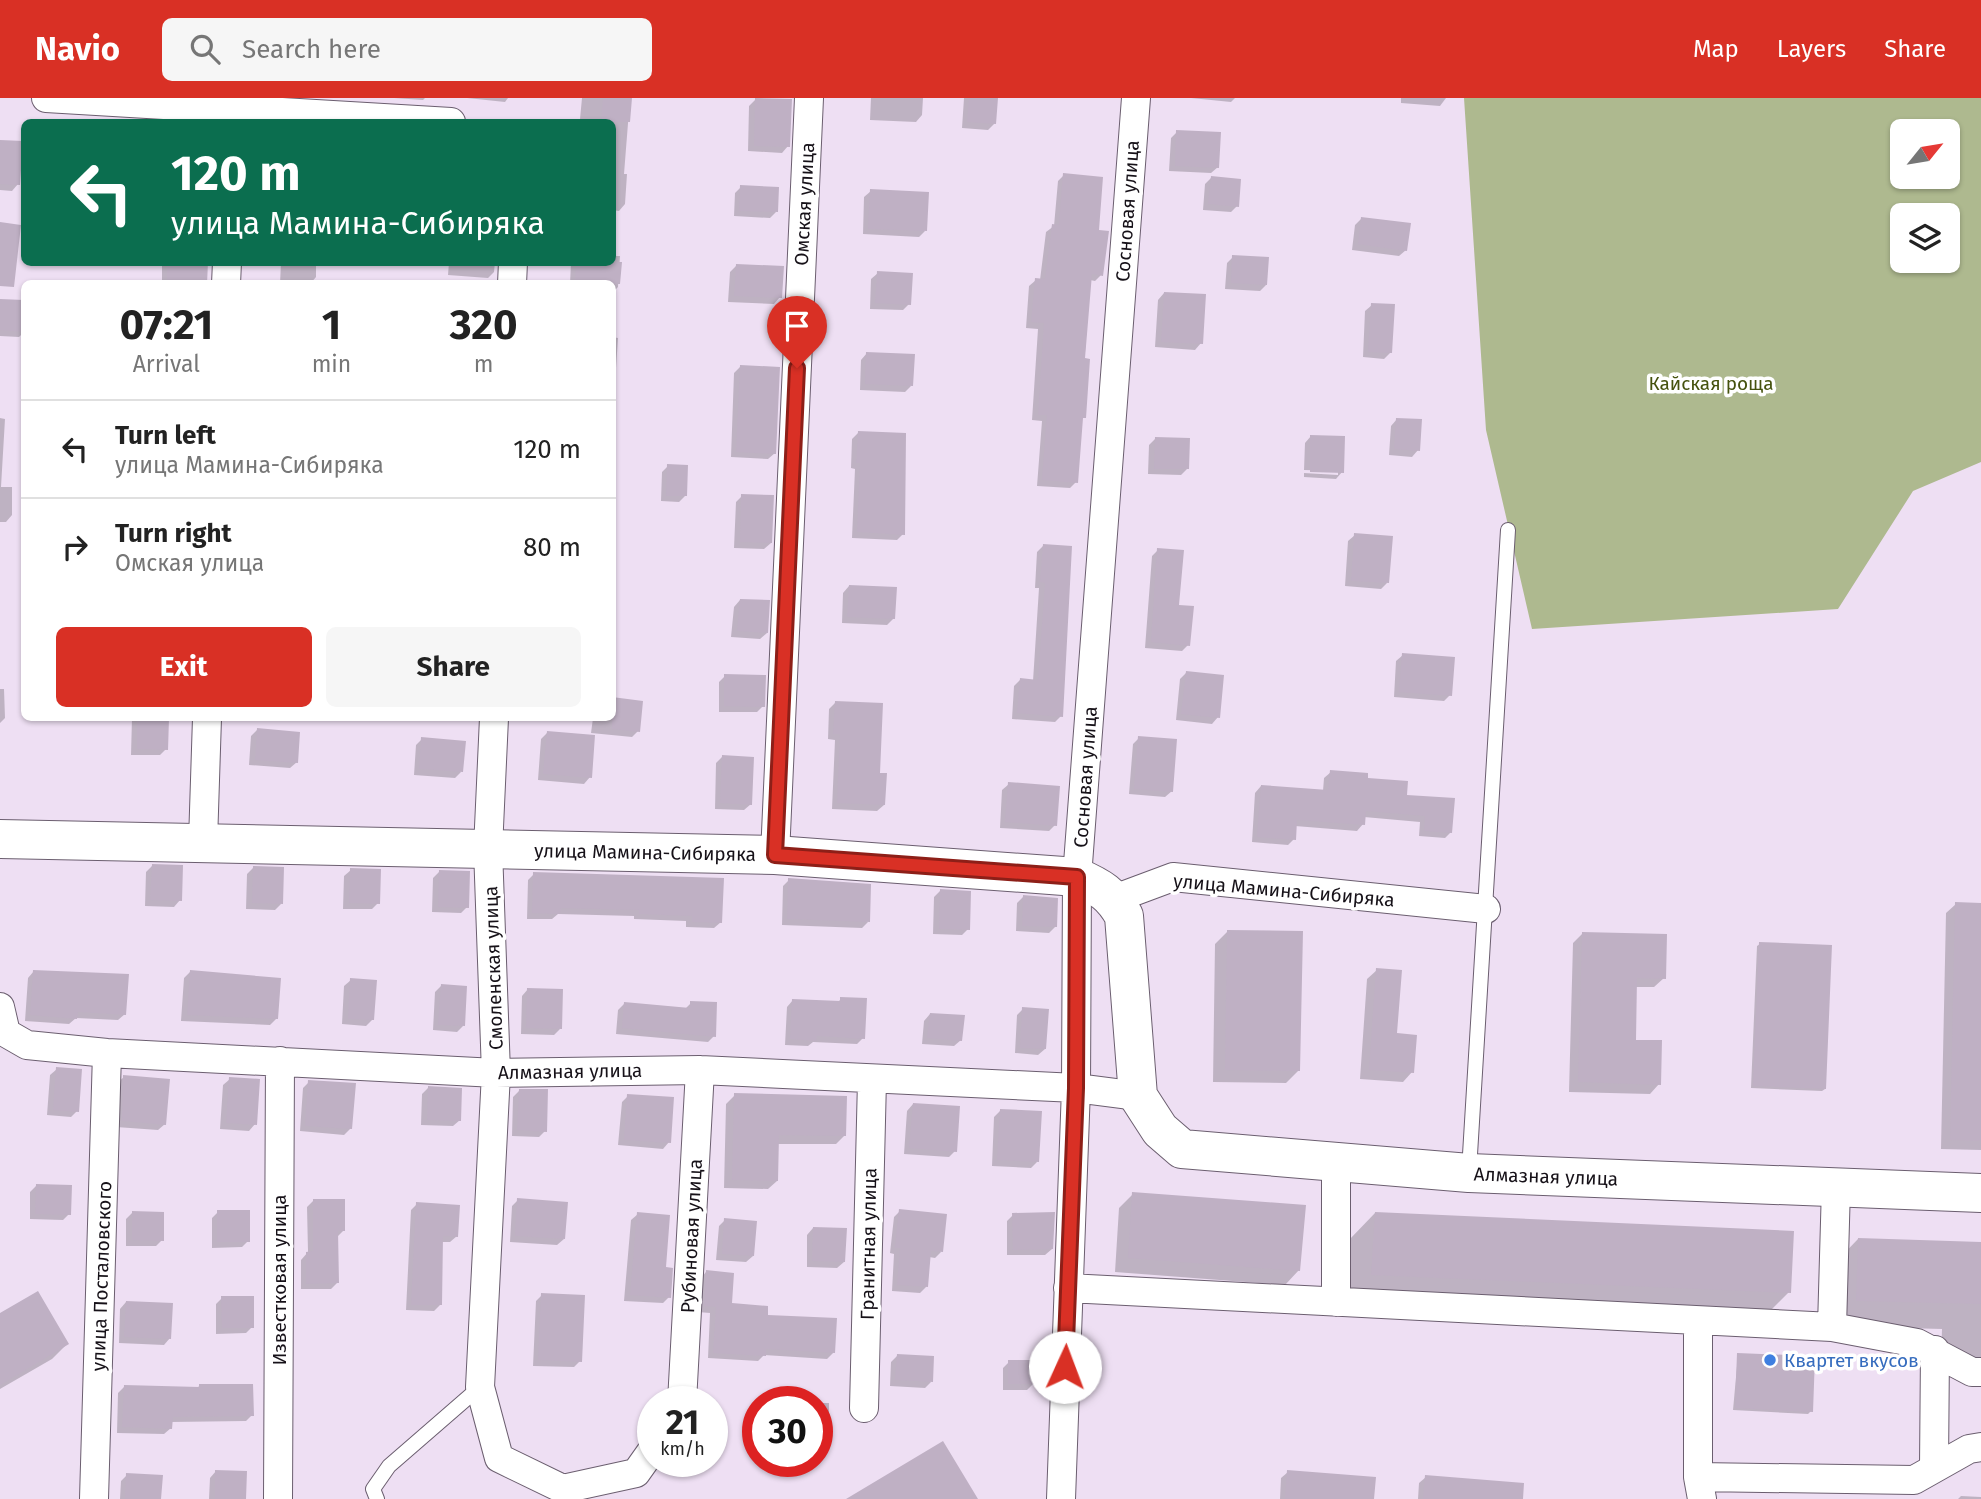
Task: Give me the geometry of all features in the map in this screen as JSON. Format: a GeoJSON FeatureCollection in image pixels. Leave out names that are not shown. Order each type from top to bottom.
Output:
{"type":"FeatureCollection","features":[{"type":"Feature","properties":{"kind":"street"},"geometry":{"type":"LineString","coordinates":[[46,98],[397,119]]}},
{"type":"Feature","properties":{"kind":"street","name":"Омская улица"},"geometry":{"type":"LineString","coordinates":[[775,855],[809,98]]}},
{"type":"Feature","properties":{"kind":"street","name":"Сосновая улица"},"geometry":{"type":"LineString","coordinates":[[1060,1499],[1076,1088],[1077,877],[1136,98]]}},
{"type":"Feature","properties":{"kind":"street"},"geometry":{"type":"LineString","coordinates":[[203,842],[207,721]]}},
{"type":"Feature","properties":{"kind":"street","name":"Смоленская улица"},"geometry":{"type":"LineString","coordinates":[[480,1387],[496,1073],[488,849],[494,721]]}},
{"type":"Feature","properties":{"kind":"street","name":"улица Мамина-Сибиряка"},"geometry":{"type":"LineString","coordinates":[[0,839],[775,855],[1077,877],[1103,888],[1114,899],[1172,877],[1486,909]]}},
{"type":"Feature","properties":{"kind":"street","name":"Алмазная улица"},"geometry":{"type":"LineString","coordinates":[[1114,899],[1124,916],[1138,1096],[1160,1130],[1182,1149],[1469,1173],[1981,1193]]}},
{"type":"Feature","properties":{"kind":"street","name":"Алмазная улица"},"geometry":{"type":"LineString","coordinates":[[2,1026],[27,1045],[107,1053],[496,1073],[700,1070],[1076,1088],[1138,1096]]}},
{"type":"Feature","properties":{"kind":"street","name":"улица Посталовского"},"geometry":{"type":"LineString","coordinates":[[94,1499],[107,1053]]}},
{"type":"Feature","properties":{"kind":"street","name":"Известковая улица"},"geometry":{"type":"LineString","coordinates":[[278,1499],[280,1061]]}},
{"type":"Feature","properties":{"kind":"street","name":"Рубиновая улица"},"geometry":{"type":"LineString","coordinates":[[683,1386],[700,1070]]}},
{"type":"Feature","properties":{"kind":"street","name":"Гранитная улица"},"geometry":{"type":"LineString","coordinates":[[864,1408],[872,1080]]}},
{"type":"Feature","properties":{"kind":"street"},"geometry":{"type":"LineString","coordinates":[[1336,1162],[1336,1302]]}},
{"type":"Feature","properties":{"kind":"street"},"geometry":{"type":"LineString","coordinates":[[1832,1327],[1836,1187]]}},
{"type":"Feature","properties":{"kind":"street"},"geometry":{"type":"LineString","coordinates":[[1068,1288],[1832,1327],[1917,1343],[1935,1350],[1949,1361],[1972,1372],[1981,1372]]}},
{"type":"Feature","properties":{"kind":"street"},"geometry":{"type":"LineString","coordinates":[[1698,1321],[1700,1488],[1914,1480],[1969,1449],[1981,1447]]}},
{"type":"Feature","properties":{"kind":"street"},"geometry":{"type":"LineString","coordinates":[[1934,1467],[1935,1350]]}},
{"type":"Feature","properties":{"kind":"street"},"geometry":{"type":"LineString","coordinates":[[480,1387],[499,1458],[563,1489],[637,1472]]}},
{"type":"Feature","properties":{"kind":"lane"},"geometry":{"type":"LineString","coordinates":[[1469,1173],[1508,530]]}},
{"type":"Feature","properties":{"kind":"lane"},"geometry":{"type":"LineString","coordinates":[[377,1499],[373,1489],[389,1466],[480,1387]]}},
{"type":"Feature","properties":{"kind":"green space","name":"Кайская роща"},"geometry":{"type":"Polygon","coordinates":[[[1464,98],[1981,98],[1981,462],[1913,491],[1838,609],[1532,629],[1486,430],[1464,98]]]}},
{"type":"Feature","properties":{"kind":"building"},"geometry":{"type":"Polygon","coordinates":[[[603,98],[632,98],[630,122],[601,119],[603,98]]]}},
{"type":"Feature","properties":{"kind":"building"},"geometry":{"type":"Polygon","coordinates":[[[755,98],[792,99],[790,147],[754,146],[755,98]]]}},
{"type":"Feature","properties":{"kind":"building"},"geometry":{"type":"Polygon","coordinates":[[[969,98],[998,98],[996,124],[967,122],[969,98]]]}},
{"type":"Feature","properties":{"kind":"building"},"geometry":{"type":"Polygon","coordinates":[[[1176,130],[1221,132],[1219,168],[1175,166],[1176,130]]]}},
{"type":"Feature","properties":{"kind":"building"},"geometry":{"type":"Polygon","coordinates":[[[0,140],[21,141],[20,185],[0,184],[0,140]]]}},
{"type":"Feature","properties":{"kind":"building"},"geometry":{"type":"Polygon","coordinates":[[[1063,173],[1103,177],[1099,230],[1109,231],[1103,276],[1092,274],[1085,358],[1090,359],[1078,483],[1042,480],[1047,415],[1038,415],[1044,323],[1031,322],[1035,278],[1045,279],[1052,224],[1059,225],[1063,173]]]}},
{"type":"Feature","properties":{"kind":"building"},"geometry":{"type":"Polygon","coordinates":[[[1211,176],[1241,179],[1239,207],[1208,204],[1211,176]]]}},
{"type":"Feature","properties":{"kind":"building"},"geometry":{"type":"Polygon","coordinates":[[[740,185],[779,187],[778,212],[739,211],[740,185]]]}},
{"type":"Feature","properties":{"kind":"building"},"geometry":{"type":"Polygon","coordinates":[[[870,189],[929,192],[927,231],[868,229],[870,189]]]}},
{"type":"Feature","properties":{"kind":"building"},"geometry":{"type":"Polygon","coordinates":[[[1361,217],[1411,223],[1407,251],[1358,244],[1361,217]]]}},
{"type":"Feature","properties":{"kind":"building"},"geometry":{"type":"Polygon","coordinates":[[[0,222],[21,225],[14,287],[0,286],[0,222]]]}},
{"type":"Feature","properties":{"kind":"building"},"geometry":{"type":"Polygon","coordinates":[[[1232,255],[1269,257],[1267,285],[1231,283],[1232,255]]]}},
{"type":"Feature","properties":{"kind":"building"},"geometry":{"type":"Polygon","coordinates":[[[616,262],[622,262],[620,284],[616,284],[616,280],[575,280],[576,266],[616,266],[616,262]]]}},
{"type":"Feature","properties":{"kind":"building"},"geometry":{"type":"Polygon","coordinates":[[[736,264],[784,266],[782,298],[734,296],[736,264]]]}},
{"type":"Feature","properties":{"kind":"building"},"geometry":{"type":"Polygon","coordinates":[[[167,266],[208,266],[207,280],[167,280],[167,266]]]}},
{"type":"Feature","properties":{"kind":"building"},"geometry":{"type":"Polygon","coordinates":[[[877,271],[913,273],[911,305],[875,303],[877,271]]]}},
{"type":"Feature","properties":{"kind":"building"},"geometry":{"type":"Polygon","coordinates":[[[1164,292],[1206,294],[1203,344],[1161,342],[1164,292]]]}},
{"type":"Feature","properties":{"kind":"building"},"geometry":{"type":"Polygon","coordinates":[[[0,299],[21,300],[21,332],[0,330],[0,299]]]}},
{"type":"Feature","properties":{"kind":"building"},"geometry":{"type":"Polygon","coordinates":[[[1371,303],[1395,304],[1392,353],[1368,352],[1371,303]]]}},
{"type":"Feature","properties":{"kind":"building"},"geometry":{"type":"Polygon","coordinates":[[[866,352],[915,354],[913,386],[865,384],[866,352]]]}},
{"type":"Feature","properties":{"kind":"building"},"geometry":{"type":"Polygon","coordinates":[[[740,365],[780,367],[776,454],[736,452],[740,365]]]}},
{"type":"Feature","properties":{"kind":"building"},"geometry":{"type":"Polygon","coordinates":[[[1396,418],[1422,419],[1420,451],[1394,449],[1396,418]]]}},
{"type":"Feature","properties":{"kind":"building"},"geometry":{"type":"Polygon","coordinates":[[[858,431],[906,433],[905,535],[857,532],[860,463],[856,463],[858,431]]]}},
{"type":"Feature","properties":{"kind":"building"},"geometry":{"type":"Polygon","coordinates":[[[1310,435],[1345,436],[1344,473],[1310,472],[1310,435]]]}},
{"type":"Feature","properties":{"kind":"building"},"geometry":{"type":"Polygon","coordinates":[[[1155,437],[1190,438],[1189,469],[1154,469],[1155,437]]]}},
{"type":"Feature","properties":{"kind":"building"},"geometry":{"type":"Polygon","coordinates":[[[667,464],[688,465],[687,496],[666,496],[667,464]]]}},
{"type":"Feature","properties":{"kind":"building"},"geometry":{"type":"Polygon","coordinates":[[[741,494],[774,495],[772,543],[740,542],[741,494]]]}},
{"type":"Feature","properties":{"kind":"building"},"geometry":{"type":"Polygon","coordinates":[[[1354,533],[1393,536],[1389,583],[1351,581],[1354,533]]]}},
{"type":"Feature","properties":{"kind":"building"},"geometry":{"type":"Polygon","coordinates":[[[1043,544],[1072,546],[1063,717],[1017,713],[1020,678],[1038,680],[1045,583],[1040,582],[1043,544]]]}},
{"type":"Feature","properties":{"kind":"building"},"geometry":{"type":"Polygon","coordinates":[[[1157,548],[1184,550],[1179,605],[1194,606],[1190,646],[1151,642],[1157,548]]]}},
{"type":"Feature","properties":{"kind":"building"},"geometry":{"type":"Polygon","coordinates":[[[849,585],[897,587],[895,619],[847,617],[849,585]]]}},
{"type":"Feature","properties":{"kind":"building"},"geometry":{"type":"Polygon","coordinates":[[[740,599],[770,600],[768,633],[737,631],[740,599]]]}},
{"type":"Feature","properties":{"kind":"building"},"geometry":{"type":"Polygon","coordinates":[[[1402,653],[1455,657],[1452,696],[1399,692],[1402,653]]]}},
{"type":"Feature","properties":{"kind":"building"},"geometry":{"type":"Polygon","coordinates":[[[1186,671],[1224,675],[1220,718],[1181,714],[1186,671]]]}},
{"type":"Feature","properties":{"kind":"building"},"geometry":{"type":"Polygon","coordinates":[[[724,674],[766,675],[765,707],[724,706],[724,674]]]}},
{"type":"Feature","properties":{"kind":"building"},"geometry":{"type":"Polygon","coordinates":[[[616,698],[643,701],[640,732],[612,729],[612,721],[616,721],[616,698]]]}},
{"type":"Feature","properties":{"kind":"building"},"geometry":{"type":"Polygon","coordinates":[[[835,701],[883,703],[880,773],[887,773],[885,805],[837,803],[840,734],[833,734],[835,701]]]}},
{"type":"Feature","properties":{"kind":"building"},"geometry":{"type":"Polygon","coordinates":[[[137,721],[169,721],[168,750],[137,749],[137,721]]]}},
{"type":"Feature","properties":{"kind":"building"},"geometry":{"type":"Polygon","coordinates":[[[257,728],[300,732],[298,763],[255,760],[257,728]]]}},
{"type":"Feature","properties":{"kind":"building"},"geometry":{"type":"Polygon","coordinates":[[[547,731],[595,735],[592,778],[543,774],[547,731]]]}},
{"type":"Feature","properties":{"kind":"building"},"geometry":{"type":"Polygon","coordinates":[[[1138,736],[1177,739],[1173,792],[1134,789],[1138,736]]]}},
{"type":"Feature","properties":{"kind":"building"},"geometry":{"type":"Polygon","coordinates":[[[421,737],[466,741],[463,772],[419,769],[421,737]]]}},
{"type":"Feature","properties":{"kind":"building"},"geometry":{"type":"Polygon","coordinates":[[[722,755],[754,757],[752,805],[720,803],[722,755]]]}},
{"type":"Feature","properties":{"kind":"building"},"geometry":{"type":"Polygon","coordinates":[[[1330,770],[1368,773],[1368,778],[1408,781],[1407,795],[1455,798],[1452,833],[1424,831],[1425,816],[1366,811],[1365,825],[1297,820],[1296,840],[1257,837],[1261,785],[1328,790],[1330,770]]]}},
{"type":"Feature","properties":{"kind":"building"},"geometry":{"type":"Polygon","coordinates":[[[1008,782],[1060,786],[1057,826],[1005,822],[1008,782]]]}},
{"type":"Feature","properties":{"kind":"building"},"geometry":{"type":"Polygon","coordinates":[[[152,864],[183,865],[182,901],[150,900],[152,864]]]}},
{"type":"Feature","properties":{"kind":"building"},"geometry":{"type":"Polygon","coordinates":[[[253,866],[284,867],[283,904],[252,903],[253,866]]]}},
{"type":"Feature","properties":{"kind":"building"},"geometry":{"type":"Polygon","coordinates":[[[350,868],[381,869],[380,904],[349,903],[350,868]]]}},
{"type":"Feature","properties":{"kind":"building"},"geometry":{"type":"Polygon","coordinates":[[[439,870],[470,871],[469,908],[438,907],[439,870]]]}},
{"type":"Feature","properties":{"kind":"building"},"geometry":{"type":"Polygon","coordinates":[[[533,872],[724,878],[722,923],[692,922],[692,916],[639,914],[639,910],[561,908],[560,914],[532,913],[533,872]]]}},
{"type":"Feature","properties":{"kind":"building"},"geometry":{"type":"Polygon","coordinates":[[[788,878],[871,884],[870,922],[787,919],[788,878]]]}},
{"type":"Feature","properties":{"kind":"building"},"geometry":{"type":"Polygon","coordinates":[[[940,889],[971,891],[970,930],[939,929],[940,889]]]}},
{"type":"Feature","properties":{"kind":"building"},"geometry":{"type":"Polygon","coordinates":[[[1023,895],[1058,898],[1057,927],[1022,926],[1023,895]]]}},
{"type":"Feature","properties":{"kind":"building"},"geometry":{"type":"Polygon","coordinates":[[[1955,902],[1981,903],[1981,1141],[1950,1140],[1955,902]]]}},
{"type":"Feature","properties":{"kind":"building"},"geometry":{"type":"Polygon","coordinates":[[[1227,930],[1303,931],[1300,1071],[1225,1070],[1227,930]]]}},
{"type":"Feature","properties":{"kind":"building"},"geometry":{"type":"Polygon","coordinates":[[[1582,932],[1667,934],[1666,979],[1637,978],[1636,1040],[1662,1040],[1661,1085],[1578,1082],[1582,932]]]}},
{"type":"Feature","properties":{"kind":"building"},"geometry":{"type":"Polygon","coordinates":[[[1759,942],[1832,945],[1826,1089],[1753,1086],[1759,942]]]}},
{"type":"Feature","properties":{"kind":"building"},"geometry":{"type":"Polygon","coordinates":[[[1376,968],[1402,970],[1397,1033],[1417,1035],[1414,1073],[1369,1070],[1376,968]]]}},
{"type":"Feature","properties":{"kind":"building"},"geometry":{"type":"Polygon","coordinates":[[[33,970],[129,974],[126,1015],[78,1012],[77,1019],[30,1015],[33,970]]]}},
{"type":"Feature","properties":{"kind":"building"},"geometry":{"type":"Polygon","coordinates":[[[190,970],[281,978],[278,1019],[187,1015],[190,970]]]}},
{"type":"Feature","properties":{"kind":"building"},"geometry":{"type":"Polygon","coordinates":[[[350,978],[377,980],[374,1020],[348,1019],[350,978]]]}},
{"type":"Feature","properties":{"kind":"building"},"geometry":{"type":"Polygon","coordinates":[[[441,984],[467,986],[465,1026],[438,1025],[441,984]]]}},
{"type":"Feature","properties":{"kind":"building"},"geometry":{"type":"Polygon","coordinates":[[[527,988],[563,989],[562,1029],[526,1028],[527,988]]]}},
{"type":"Feature","properties":{"kind":"building"},"geometry":{"type":"Polygon","coordinates":[[[840,997],[867,998],[865,1039],[817,1036],[816,1041],[790,1039],[792,999],[840,1001],[840,997]]]}},
{"type":"Feature","properties":{"kind":"building"},"geometry":{"type":"Polygon","coordinates":[[[690,1001],[717,1002],[716,1037],[622,1028],[624,1002],[690,1008],[690,1001]]]}},
{"type":"Feature","properties":{"kind":"building"},"geometry":{"type":"Polygon","coordinates":[[[1022,1007],[1049,1009],[1046,1049],[1020,1048],[1022,1007]]]}},
{"type":"Feature","properties":{"kind":"building"},"geometry":{"type":"Polygon","coordinates":[[[930,1013],[965,1015],[962,1041],[927,1038],[930,1013]]]}},
{"type":"Feature","properties":{"kind":"building"},"geometry":{"type":"Polygon","coordinates":[[[56,1067],[82,1069],[79,1112],[53,1110],[56,1067]]]}},
{"type":"Feature","properties":{"kind":"building"},"geometry":{"type":"Polygon","coordinates":[[[123,1075],[170,1079],[166,1125],[122,1121],[123,1075]]]}},
{"type":"Feature","properties":{"kind":"building"},"geometry":{"type":"Polygon","coordinates":[[[229,1077],[260,1079],[257,1125],[226,1123],[229,1077]]]}},
{"type":"Feature","properties":{"kind":"building"},"geometry":{"type":"Polygon","coordinates":[[[308,1080],[356,1083],[352,1129],[305,1126],[308,1080]]]}},
{"type":"Feature","properties":{"kind":"building"},"geometry":{"type":"Polygon","coordinates":[[[428,1086],[462,1088],[461,1121],[427,1120],[428,1086]]]}},
{"type":"Feature","properties":{"kind":"building"},"geometry":{"type":"Polygon","coordinates":[[[519,1089],[548,1089],[547,1132],[517,1130],[519,1089]]]}},
{"type":"Feature","properties":{"kind":"building"},"geometry":{"type":"Polygon","coordinates":[[[734,1093],[847,1096],[846,1136],[779,1135],[778,1181],[732,1180],[734,1093]]]}},
{"type":"Feature","properties":{"kind":"building"},"geometry":{"type":"Polygon","coordinates":[[[627,1094],[674,1097],[671,1143],[624,1140],[627,1094]]]}},
{"type":"Feature","properties":{"kind":"building"},"geometry":{"type":"Polygon","coordinates":[[[913,1103],[960,1106],[957,1152],[909,1148],[913,1103]]]}},
{"type":"Feature","properties":{"kind":"building"},"geometry":{"type":"Polygon","coordinates":[[[1000,1109],[1042,1111],[1039,1162],[997,1160],[1000,1109]]]}},
{"type":"Feature","properties":{"kind":"building"},"geometry":{"type":"Polygon","coordinates":[[[36,1184],[72,1185],[71,1215],[35,1214],[36,1184]]]}},
{"type":"Feature","properties":{"kind":"building"},"geometry":{"type":"Polygon","coordinates":[[[1132,1192],[1306,1205],[1300,1271],[1128,1258],[1132,1192]]]}},
{"type":"Feature","properties":{"kind":"building"},"geometry":{"type":"Polygon","coordinates":[[[517,1198],[568,1202],[565,1239],[515,1236],[517,1198]]]}},
{"type":"Feature","properties":{"kind":"building"},"geometry":{"type":"Polygon","coordinates":[[[313,1199],[345,1199],[345,1231],[338,1231],[339,1283],[306,1284],[306,1252],[313,1251],[313,1199]]]}},
{"type":"Feature","properties":{"kind":"building"},"geometry":{"type":"Polygon","coordinates":[[[416,1202],[460,1205],[458,1237],[443,1236],[442,1305],[411,1305],[416,1202]]]}},
{"type":"Feature","properties":{"kind":"building"},"geometry":{"type":"Polygon","coordinates":[[[899,1209],[947,1214],[943,1252],[931,1251],[928,1287],[897,1285],[900,1248],[895,1248],[899,1209]]]}},
{"type":"Feature","properties":{"kind":"building"},"geometry":{"type":"Polygon","coordinates":[[[217,1210],[250,1210],[250,1242],[217,1242],[217,1210]]]}},
{"type":"Feature","properties":{"kind":"building"},"geometry":{"type":"Polygon","coordinates":[[[132,1211],[164,1212],[164,1241],[132,1240],[132,1211]]]}},
{"type":"Feature","properties":{"kind":"building"},"geometry":{"type":"Polygon","coordinates":[[[637,1212],[670,1215],[666,1267],[673,1268],[671,1298],[630,1295],[637,1212]]]}},
{"type":"Feature","properties":{"kind":"building"},"geometry":{"type":"Polygon","coordinates":[[[1055,1212],[1053,1249],[1013,1250],[1012,1213],[1055,1212]]]}},
{"type":"Feature","properties":{"kind":"building"},"geometry":{"type":"Polygon","coordinates":[[[1375,1212],[1794,1231],[1791,1293],[1371,1275],[1375,1212]]]}},
{"type":"Feature","properties":{"kind":"building"},"geometry":{"type":"Polygon","coordinates":[[[724,1218],[757,1221],[754,1256],[722,1254],[724,1218]]]}},
{"type":"Feature","properties":{"kind":"building"},"geometry":{"type":"Polygon","coordinates":[[[813,1227],[847,1228],[845,1262],[812,1261],[813,1227]]]}},
{"type":"Feature","properties":{"kind":"building"},"geometry":{"type":"Polygon","coordinates":[[[1858,1238],[1981,1242],[1981,1304],[1856,1301],[1858,1238]]]}},
{"type":"Feature","properties":{"kind":"building"},"geometry":{"type":"Polygon","coordinates":[[[706,1270],[734,1273],[732,1303],[768,1306],[768,1315],[837,1318],[835,1353],[766,1349],[766,1356],[713,1353],[716,1307],[704,1306],[706,1270]]]}},
{"type":"Feature","properties":{"kind":"building"},"geometry":{"type":"Polygon","coordinates":[[[38,1291],[69,1344],[0,1385],[0,1313],[38,1291]]]}},
{"type":"Feature","properties":{"kind":"building"},"geometry":{"type":"Polygon","coordinates":[[[541,1293],[585,1295],[582,1362],[538,1360],[541,1293]]]}},
{"type":"Feature","properties":{"kind":"building"},"geometry":{"type":"Polygon","coordinates":[[[221,1296],[254,1296],[254,1328],[222,1328],[221,1296]]]}},
{"type":"Feature","properties":{"kind":"building"},"geometry":{"type":"Polygon","coordinates":[[[126,1301],[173,1303],[171,1339],[124,1337],[126,1301]]]}},
{"type":"Feature","properties":{"kind":"building"},"geometry":{"type":"Polygon","coordinates":[[[1737,1353],[1815,1356],[1813,1412],[1735,1408],[1737,1353]]]}},
{"type":"Feature","properties":{"kind":"building"},"geometry":{"type":"Polygon","coordinates":[[[897,1354],[934,1356],[933,1382],[895,1380],[897,1354]]]}},
{"type":"Feature","properties":{"kind":"building"},"geometry":{"type":"Polygon","coordinates":[[[1008,1360],[1035,1360],[1035,1384],[1008,1384],[1008,1360]]]}},
{"type":"Feature","properties":{"kind":"building"},"geometry":{"type":"Polygon","coordinates":[[[199,1384],[253,1384],[254,1416],[173,1417],[172,1429],[122,1427],[124,1385],[199,1387],[199,1384]]]}},
{"type":"Feature","properties":{"kind":"building"},"geometry":{"type":"Polygon","coordinates":[[[943,1441],[978,1499],[846,1499],[943,1441]]]}},
{"type":"Feature","properties":{"kind":"building"},"geometry":{"type":"Polygon","coordinates":[[[215,1470],[247,1471],[246,1499],[215,1499],[215,1470]]]}},
{"type":"Feature","properties":{"kind":"building"},"geometry":{"type":"Polygon","coordinates":[[[1287,1470],[1376,1477],[1374,1499],[1285,1499],[1287,1470]]]}},
{"type":"Feature","properties":{"kind":"building"},"geometry":{"type":"Polygon","coordinates":[[[126,1473],[163,1475],[161,1499],[125,1499],[126,1473]]]}},
{"type":"Feature","properties":{"kind":"building"},"geometry":{"type":"Polygon","coordinates":[[[1425,1475],[1524,1483],[1523,1499],[1423,1499],[1425,1475]]]}},
{"type":"Feature","properties":{"kind":"place","name":"Квартет вкусов"},"geometry":{"type":"Point","coordinates":[1770,1360]}},
{"type":"Feature","properties":{"kind":"route"},"geometry":{"type":"LineString","coordinates":[[797,368],[775,855],[1077,877],[1076,1088],[1065,1367]]}}]}
